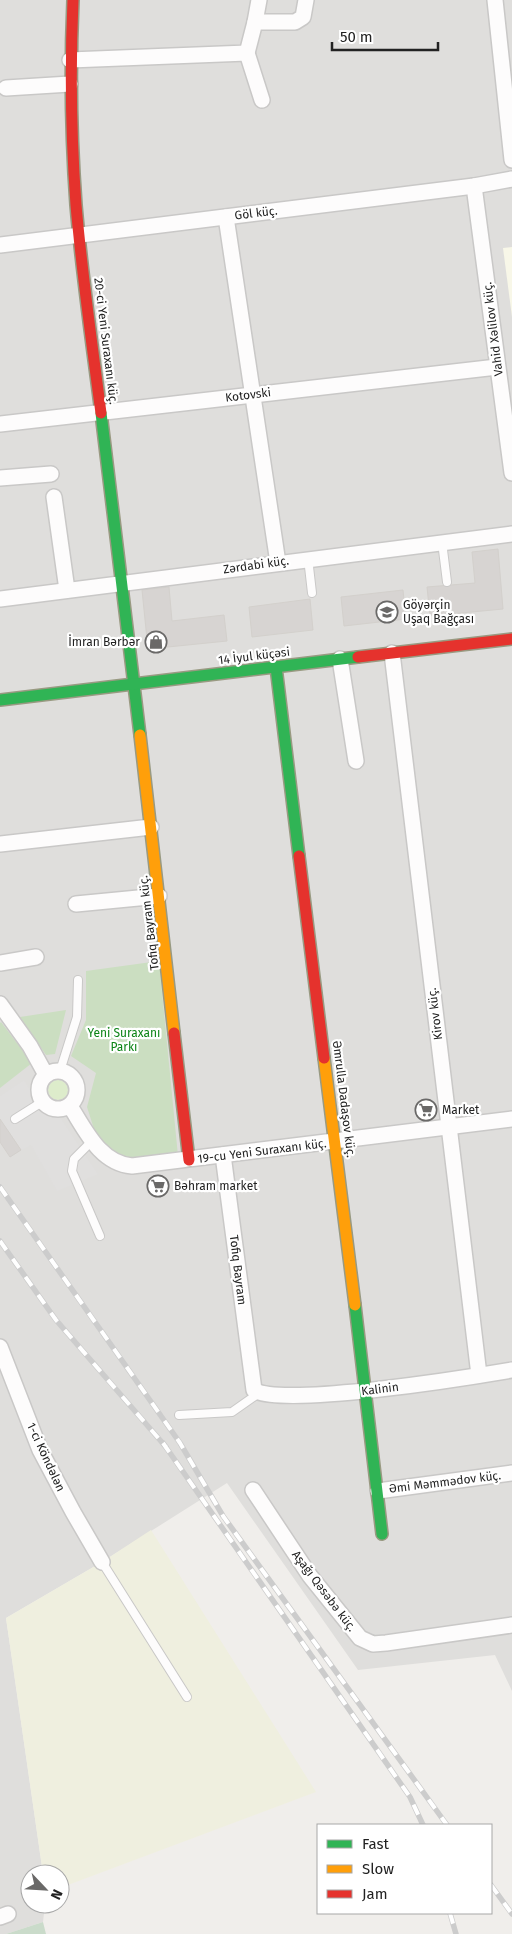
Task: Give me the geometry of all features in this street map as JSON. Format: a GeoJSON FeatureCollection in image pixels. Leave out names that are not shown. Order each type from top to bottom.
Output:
{"type":"FeatureCollection","features":[{"type":"Feature","properties":{"kind":"street","name":"20-ci Yeni Suraxanı küç."},"geometry":{"type":"LineString","coordinates":[[73,0],[70,60],[72,168],[134,684]]}},
{"type":"Feature","properties":{"kind":"street"},"geometry":{"type":"LineString","coordinates":[[259,0],[247,53],[262,100]]}},
{"type":"Feature","properties":{"kind":"street"},"geometry":{"type":"LineString","coordinates":[[255,22],[295,22],[303,17],[306,0]]}},
{"type":"Feature","properties":{"kind":"street"},"geometry":{"type":"LineString","coordinates":[[495,0],[512,160]]}},
{"type":"Feature","properties":{"kind":"street"},"geometry":{"type":"LineString","coordinates":[[70,60],[247,53]]}},
{"type":"Feature","properties":{"kind":"street"},"geometry":{"type":"LineString","coordinates":[[6,88],[70,84]]}},
{"type":"Feature","properties":{"kind":"street","name":"Göl küç."},"geometry":{"type":"LineString","coordinates":[[0,245],[474,186],[512,179]]}},
{"type":"Feature","properties":{"kind":"street","name":"Vahid Xəlilov küç."},"geometry":{"type":"LineString","coordinates":[[474,186],[496,367],[512,473]]}},
{"type":"Feature","properties":{"kind":"street"},"geometry":{"type":"LineString","coordinates":[[226,217],[278,562]]}},
{"type":"Feature","properties":{"kind":"street","name":"Kotovski"},"geometry":{"type":"LineString","coordinates":[[1,419],[101,413],[496,367]]}},
{"type":"Feature","properties":{"kind":"street"},"geometry":{"type":"LineString","coordinates":[[0,478],[51,474]]}},
{"type":"Feature","properties":{"kind":"street"},"geometry":{"type":"LineString","coordinates":[[54,497],[67,590]]}},
{"type":"Feature","properties":{"kind":"street","name":"Zərdabi küç."},"geometry":{"type":"LineString","coordinates":[[0,599],[308,558],[512,534]]}},
{"type":"Feature","properties":{"kind":"street","name":"14 İyul küçəsi"},"geometry":{"type":"LineString","coordinates":[[0,700],[512,639]]}},
{"type":"Feature","properties":{"kind":"street","name":"Kirov küç."},"geometry":{"type":"LineString","coordinates":[[392,653],[479,1375]]}},
{"type":"Feature","properties":{"kind":"street"},"geometry":{"type":"LineString","coordinates":[[340,660],[356,760]]}},
{"type":"Feature","properties":{"kind":"street","name":"Əmrulla Dadaşov küç."},"geometry":{"type":"LineString","coordinates":[[276,667],[382,1534]]}},
{"type":"Feature","properties":{"kind":"street","name":"Tofiq Bayram küç."},"geometry":{"type":"LineString","coordinates":[[134,684],[190,1160]]}},
{"type":"Feature","properties":{"kind":"street"},"geometry":{"type":"LineString","coordinates":[[0,844],[151,827]]}},
{"type":"Feature","properties":{"kind":"street"},"geometry":{"type":"LineString","coordinates":[[76,904],[159,896]]}},
{"type":"Feature","properties":{"kind":"street"},"geometry":{"type":"LineString","coordinates":[[0,963],[36,957]]}},
{"type":"Feature","properties":{"kind":"street"},"geometry":{"type":"LineString","coordinates":[[0,1004],[30,1046],[53,1073]]}},
{"type":"Feature","properties":{"kind":"street"},"geometry":{"type":"LineString","coordinates":[[53,1073],[68,1073],[74,1078],[77,1085],[75,1100],[63,1110],[55,1110],[48,1107],[42,1102],[39,1095],[38,1088],[41,1080],[53,1073]]}},
{"type":"Feature","properties":{"kind":"street","name":"19-cu Yeni Suraxanı küç."},"geometry":{"type":"LineString","coordinates":[[70,1106],[92,1141],[105,1157],[122,1166],[190,1160],[512,1120]]}},
{"type":"Feature","properties":{"kind":"street","name":"Tofiq Bayram"},"geometry":{"type":"LineString","coordinates":[[223,1155],[255,1389]]}},
{"type":"Feature","properties":{"kind":"street","name":"1-ci Köndələn"},"geometry":{"type":"LineString","coordinates":[[0,1347],[4,1373],[40,1450],[72,1512],[102,1562]]}},
{"type":"Feature","properties":{"kind":"street","name":"Kalinin"},"geometry":{"type":"LineString","coordinates":[[255,1389],[287,1396],[366,1391],[512,1370]]}},
{"type":"Feature","properties":{"kind":"street","name":"Əmi Məmmədov küç."},"geometry":{"type":"LineString","coordinates":[[378,1490],[512,1473]]}},
{"type":"Feature","properties":{"kind":"street","name":"Aşağı Qəsəbə küç."},"geometry":{"type":"LineString","coordinates":[[252,1490],[310,1576],[360,1638],[373,1644],[386,1643],[512,1625]]}},
{"type":"Feature","properties":{"kind":"lane"},"geometry":{"type":"LineString","coordinates":[[442,542],[447,582]]}},
{"type":"Feature","properties":{"kind":"lane"},"geometry":{"type":"LineString","coordinates":[[308,558],[312,593]]}},
{"type":"Feature","properties":{"kind":"lane"},"geometry":{"type":"LineString","coordinates":[[53,1073],[77,1017],[78,980]]}},
{"type":"Feature","properties":{"kind":"lane"},"geometry":{"type":"LineString","coordinates":[[15,1119],[42,1102]]}},
{"type":"Feature","properties":{"kind":"lane"},"geometry":{"type":"LineString","coordinates":[[92,1141],[74,1159],[72,1170],[100,1236]]}},
{"type":"Feature","properties":{"kind":"lane"},"geometry":{"type":"LineString","coordinates":[[179,1415],[232,1412],[255,1389]]}},
{"type":"Feature","properties":{"kind":"lane"},"geometry":{"type":"LineString","coordinates":[[102,1562],[187,1697]]}},
{"type":"Feature","properties":{"kind":"shaded area"},"geometry":{"type":"Polygon","coordinates":[[[0,0],[512,0],[512,1691],[495,1655],[358,1670],[227,1483],[102,1562],[6,1618],[42,1864],[20,1864],[20,1914],[44,1914],[43,1922],[6,1934],[0,1934],[0,0]]]}},
{"type":"Feature","properties":{"kind":"shaded area"},"geometry":{"type":"Polygon","coordinates":[[[512,247],[512,317],[503,248],[512,247]]]}},
{"type":"Feature","properties":{"kind":"shaded area"},"geometry":{"type":"Polygon","coordinates":[[[24,1080],[44,1111],[60,1117],[98,1174],[57,1191],[31,1145],[21,1150],[0,1119],[0,1096],[24,1080]]]}},
{"type":"Feature","properties":{"kind":"green space","name":"Yeni Suraxanı Parkı"},"geometry":{"type":"Polygon","coordinates":[[[159,961],[178,1156],[123,1159],[107,1150],[94,1129],[87,1107],[96,1073],[71,1056],[86,1020],[86,971],[159,961]]]}},
{"type":"Feature","properties":{"kind":"green space"},"geometry":{"type":"Polygon","coordinates":[[[66,1010],[55,1054],[46,1055],[20,1017],[66,1010]]]}},
{"type":"Feature","properties":{"kind":"green space"},"geometry":{"type":"Polygon","coordinates":[[[0,1023],[32,1063],[0,1088],[0,1023]]]}},
{"type":"Feature","properties":{"kind":"green space"},"geometry":{"type":"Polygon","coordinates":[[[58,1080],[65,1083],[68,1090],[65,1097],[58,1100],[51,1097],[48,1090],[51,1083],[58,1080]]]}},
{"type":"Feature","properties":{"kind":"green space"},"geometry":{"type":"Polygon","coordinates":[[[151,1530],[316,1792],[70,1884],[70,1864],[42,1864],[6,1618],[102,1562],[151,1530]]]}},
{"type":"Feature","properties":{"kind":"green space"},"geometry":{"type":"Polygon","coordinates":[[[43,1922],[46,1934],[6,1934],[43,1922]]]}},
{"type":"Feature","properties":{"kind":"building"},"geometry":{"type":"Polygon","coordinates":[[[498,549],[503,609],[430,616],[427,587],[475,583],[472,552],[498,549]]]}},
{"type":"Feature","properties":{"kind":"building"},"geometry":{"type":"Polygon","coordinates":[[[169,587],[172,621],[224,615],[227,641],[148,649],[142,590],[169,587]]]}},
{"type":"Feature","properties":{"kind":"building"},"geometry":{"type":"Polygon","coordinates":[[[403,590],[406,619],[344,626],[341,597],[403,590]]]}},
{"type":"Feature","properties":{"kind":"building"},"geometry":{"type":"Polygon","coordinates":[[[310,599],[313,630],[252,637],[249,607],[310,599]]]}},
{"type":"Feature","properties":{"kind":"building"},"geometry":{"type":"Polygon","coordinates":[[[0,1119],[21,1150],[10,1157],[0,1142],[0,1119]]]}},
{"type":"Feature","properties":{"kind":"railway"},"geometry":{"type":"LineString","coordinates":[[0,1187],[180,1443],[223,1516],[446,1824]]}},
{"type":"Feature","properties":{"kind":"railway"},"geometry":{"type":"LineString","coordinates":[[0,1241],[56,1320],[166,1447]]}},
{"type":"Feature","properties":{"kind":"railway"},"geometry":{"type":"LineString","coordinates":[[163,1443],[410,1797],[423,1824]]}},
{"type":"Feature","properties":{"kind":"railway"},"geometry":{"type":"LineString","coordinates":[[492,1886],[512,1914]]}},
{"type":"Feature","properties":{"kind":"railway"},"geometry":{"type":"LineString","coordinates":[[450,1914],[456,1934]]}},
{"type":"Feature","properties":{"kind":"traffic: fast"},"geometry":{"type":"LineString","coordinates":[[101,413],[140,735]]}},
{"type":"Feature","properties":{"kind":"traffic: fast"},"geometry":{"type":"LineString","coordinates":[[0,700],[358,657]]}},
{"type":"Feature","properties":{"kind":"traffic: fast"},"geometry":{"type":"LineString","coordinates":[[276,667],[299,856]]}},
{"type":"Feature","properties":{"kind":"traffic: fast"},"geometry":{"type":"LineString","coordinates":[[355,1305],[382,1534]]}},
{"type":"Feature","properties":{"kind":"traffic: slow"},"geometry":{"type":"LineString","coordinates":[[140,735],[174,1033]]}},
{"type":"Feature","properties":{"kind":"traffic: slow"},"geometry":{"type":"LineString","coordinates":[[324,1058],[355,1305]]}},
{"type":"Feature","properties":{"kind":"traffic: jam"},"geometry":{"type":"LineString","coordinates":[[73,0],[72,102],[76,205],[101,413]]}},
{"type":"Feature","properties":{"kind":"traffic: jam"},"geometry":{"type":"LineString","coordinates":[[358,657],[512,639]]}},
{"type":"Feature","properties":{"kind":"traffic: jam"},"geometry":{"type":"LineString","coordinates":[[299,856],[324,1058]]}},
{"type":"Feature","properties":{"kind":"traffic: jam"},"geometry":{"type":"LineString","coordinates":[[174,1033],[189,1160]]}},
{"type":"Feature","properties":{"kind":"place","name":"Göyərçin Uşaq Bağçası"},"geometry":{"type":"Point","coordinates":[387,612]}},
{"type":"Feature","properties":{"kind":"place","name":"İmran Bərbər"},"geometry":{"type":"Point","coordinates":[156,642]}},
{"type":"Feature","properties":{"kind":"place","name":"Market"},"geometry":{"type":"Point","coordinates":[426,1110]}},
{"type":"Feature","properties":{"kind":"place","name":"Bәhram market"},"geometry":{"type":"Point","coordinates":[158,1186]}}]}
